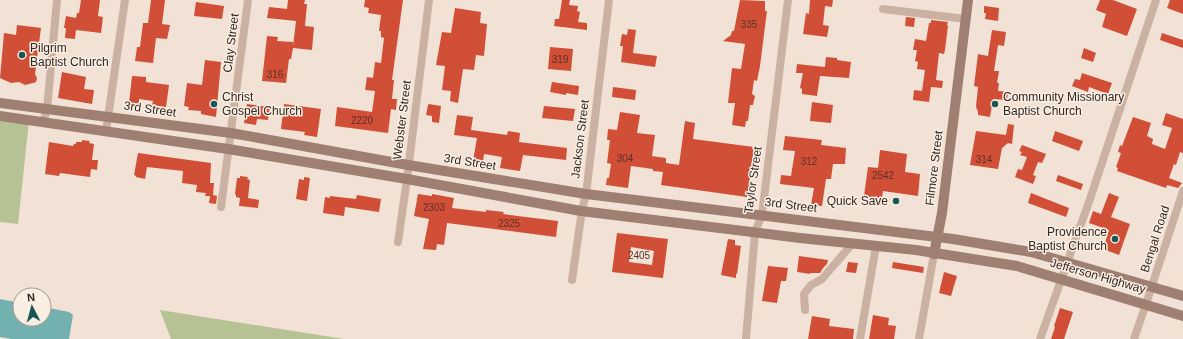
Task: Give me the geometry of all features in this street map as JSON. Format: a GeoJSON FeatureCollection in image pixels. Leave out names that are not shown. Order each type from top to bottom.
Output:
{"type":"FeatureCollection","features":[{"type":"Feature","properties":{"kind":"main road","name":"Filmore Street"},"geometry":{"type":"LineString","coordinates":[[934,254],[942,213],[968,0]]}},
{"type":"Feature","properties":{"kind":"main road","name":"3rd Street"},"geometry":{"type":"LineString","coordinates":[[0,102],[231,133],[408,165],[586,194],[938,237]]}},
{"type":"Feature","properties":{"kind":"main road"},"geometry":{"type":"LineString","coordinates":[[0,116],[228,149],[407,178],[582,210],[923,251],[934,254]]}},
{"type":"Feature","properties":{"kind":"main road","name":"Jefferson Highway"},"geometry":{"type":"LineString","coordinates":[[938,237],[1031,252],[1183,296]]}},
{"type":"Feature","properties":{"kind":"main road","name":"Jefferson Highway"},"geometry":{"type":"LineString","coordinates":[[934,254],[1016,266],[1183,316]]}},
{"type":"Feature","properties":{"kind":"street"},"geometry":{"type":"LineString","coordinates":[[43,123],[46,109],[57,0]]}},
{"type":"Feature","properties":{"kind":"street"},"geometry":{"type":"LineString","coordinates":[[106,131],[125,0]]}},
{"type":"Feature","properties":{"kind":"street","name":"Clay Street"},"geometry":{"type":"LineString","coordinates":[[221,207],[248,0]]}},
{"type":"Feature","properties":{"kind":"street","name":"Webster Street"},"geometry":{"type":"LineString","coordinates":[[398,242],[428,0]]}},
{"type":"Feature","properties":{"kind":"street","name":"Jackson Street"},"geometry":{"type":"LineString","coordinates":[[572,280],[582,210],[586,194],[609,0]]}},
{"type":"Feature","properties":{"kind":"street","name":"Taylor Street"},"geometry":{"type":"LineString","coordinates":[[746,339],[755,232],[762,215],[788,0]]}},
{"type":"Feature","properties":{"kind":"street"},"geometry":{"type":"LineString","coordinates":[[1040,339],[1090,199],[1156,0]]}},
{"type":"Feature","properties":{"kind":"street"},"geometry":{"type":"LineString","coordinates":[[883,9],[966,19]]}},
{"type":"Feature","properties":{"kind":"street","name":"Bengal Road"},"geometry":{"type":"LineString","coordinates":[[1134,339],[1183,191]]}},
{"type":"Feature","properties":{"kind":"street"},"geometry":{"type":"LineString","coordinates":[[805,310],[804,294],[811,285],[822,279],[853,243]]}},
{"type":"Feature","properties":{"kind":"street"},"geometry":{"type":"LineString","coordinates":[[860,339],[876,246]]}},
{"type":"Feature","properties":{"kind":"street","name":"Filmore Street"},"geometry":{"type":"LineString","coordinates":[[919,339],[934,254]]}},
{"type":"Feature","properties":{"kind":"green space"},"geometry":{"type":"Polygon","coordinates":[[[0,116],[29,121],[18,224],[0,222],[0,116]]]}},
{"type":"Feature","properties":{"kind":"green space"},"geometry":{"type":"Polygon","coordinates":[[[160,310],[344,339],[171,339],[160,310]]]}},
{"type":"Feature","properties":{"kind":"water"},"geometry":{"type":"Polygon","coordinates":[[[0,299],[12,301],[12,327],[52,327],[52,309],[69,312],[73,315],[69,339],[12,339],[0,337],[0,299]]]}},
{"type":"Feature","properties":{"kind":"building"},"geometry":{"type":"Polygon","coordinates":[[[81,0],[100,0],[98,16],[103,17],[101,33],[76,30],[75,39],[65,38],[66,28],[64,28],[66,16],[76,18],[77,13],[79,13],[81,0]]]}},
{"type":"Feature","properties":{"kind":"building"},"geometry":{"type":"Polygon","coordinates":[[[151,0],[165,0],[162,24],[170,25],[167,39],[156,38],[153,63],[135,61],[137,47],[140,47],[143,23],[148,23],[151,0]]]}},
{"type":"Feature","properties":{"kind":"building"},"geometry":{"type":"Polygon","coordinates":[[[288,0],[305,0],[304,4],[307,4],[305,26],[314,27],[312,50],[293,48],[291,59],[289,59],[286,83],[262,81],[267,36],[278,37],[277,41],[293,42],[293,46],[296,21],[267,18],[269,7],[287,9],[288,0]]]}},
{"type":"Feature","properties":{"kind":"building"},"geometry":{"type":"Polygon","coordinates":[[[365,0],[403,0],[392,80],[394,80],[392,99],[397,99],[396,110],[391,109],[388,133],[335,126],[337,107],[372,112],[375,91],[365,90],[367,77],[373,78],[375,62],[381,63],[384,38],[381,37],[381,31],[379,31],[381,15],[368,13],[369,8],[364,7],[365,0]]]}},
{"type":"Feature","properties":{"kind":"building"},"geometry":{"type":"Polygon","coordinates":[[[562,0],[570,0],[569,5],[578,6],[577,11],[580,12],[578,22],[587,23],[587,30],[554,26],[555,19],[559,19],[562,0]]]}},
{"type":"Feature","properties":{"kind":"building"},"geometry":{"type":"Polygon","coordinates":[[[740,0],[765,1],[765,11],[767,11],[760,66],[757,81],[754,80],[752,94],[755,96],[753,105],[750,105],[748,121],[746,121],[745,127],[732,125],[735,103],[728,103],[732,68],[741,69],[745,44],[723,41],[731,35],[732,31],[734,31],[740,0]]]}},
{"type":"Feature","properties":{"kind":"building"},"geometry":{"type":"Polygon","coordinates":[[[810,0],[833,0],[832,7],[825,6],[823,25],[829,26],[827,37],[803,34],[806,13],[809,14],[810,0]]]}},
{"type":"Feature","properties":{"kind":"building"},"geometry":{"type":"Polygon","coordinates":[[[1100,0],[1113,0],[1137,9],[1127,36],[1102,27],[1106,14],[1096,10],[1100,0]]]}},
{"type":"Feature","properties":{"kind":"building"},"geometry":{"type":"Polygon","coordinates":[[[1170,0],[1183,0],[1183,14],[1167,8],[1170,0]]]}},
{"type":"Feature","properties":{"kind":"building"},"geometry":{"type":"Polygon","coordinates":[[[196,2],[224,6],[222,19],[194,16],[196,2]]]}},
{"type":"Feature","properties":{"kind":"building"},"geometry":{"type":"Polygon","coordinates":[[[984,6],[999,8],[998,21],[985,19],[986,13],[984,13],[984,6]]]}},
{"type":"Feature","properties":{"kind":"building"},"geometry":{"type":"Polygon","coordinates":[[[455,8],[481,12],[480,23],[487,24],[484,56],[476,55],[474,70],[463,69],[458,103],[450,101],[451,91],[442,90],[445,66],[436,65],[442,32],[451,33],[455,8]]]}},
{"type":"Feature","properties":{"kind":"building"},"geometry":{"type":"Polygon","coordinates":[[[906,17],[915,18],[914,27],[905,26],[906,17]]]}},
{"type":"Feature","properties":{"kind":"building"},"geometry":{"type":"Polygon","coordinates":[[[931,20],[948,22],[948,26],[944,54],[939,53],[936,80],[943,81],[942,88],[931,87],[929,102],[913,100],[914,90],[922,91],[925,70],[917,69],[918,62],[915,61],[917,50],[913,50],[915,39],[926,41],[929,23],[931,23],[931,20]]]}},
{"type":"Feature","properties":{"kind":"building"},"geometry":{"type":"Polygon","coordinates":[[[17,25],[41,28],[35,74],[37,78],[36,82],[25,85],[19,82],[11,83],[0,78],[4,33],[16,35],[17,25]]]}},
{"type":"Feature","properties":{"kind":"building"},"geometry":{"type":"Polygon","coordinates":[[[628,29],[636,30],[633,53],[657,56],[655,67],[621,62],[623,46],[620,46],[622,34],[627,35],[628,29]]]}},
{"type":"Feature","properties":{"kind":"building"},"geometry":{"type":"Polygon","coordinates":[[[992,30],[1006,32],[1004,46],[998,45],[994,71],[999,71],[997,83],[999,83],[998,91],[1008,92],[1007,100],[993,99],[990,117],[978,115],[976,106],[978,87],[974,86],[978,54],[988,56],[992,30]]]}},
{"type":"Feature","properties":{"kind":"building"},"geometry":{"type":"Polygon","coordinates":[[[1162,33],[1183,40],[1183,48],[1160,40],[1162,33]]]}},
{"type":"Feature","properties":{"kind":"building"},"geometry":{"type":"Polygon","coordinates":[[[550,47],[573,49],[571,71],[548,69],[550,47]]]}},
{"type":"Feature","properties":{"kind":"building"},"geometry":{"type":"Polygon","coordinates":[[[1084,48],[1096,53],[1093,62],[1081,58],[1084,48]]]}},
{"type":"Feature","properties":{"kind":"building"},"geometry":{"type":"Polygon","coordinates":[[[826,57],[851,62],[849,78],[820,76],[817,96],[802,94],[802,89],[800,88],[803,73],[796,73],[797,64],[825,67],[826,57]]]}},
{"type":"Feature","properties":{"kind":"building"},"geometry":{"type":"Polygon","coordinates":[[[205,60],[221,62],[216,117],[201,114],[201,111],[188,110],[189,107],[184,106],[187,83],[202,85],[205,60]]]}},
{"type":"Feature","properties":{"kind":"building"},"geometry":{"type":"Polygon","coordinates":[[[62,72],[86,77],[84,89],[94,90],[92,104],[58,98],[62,72]]]}},
{"type":"Feature","properties":{"kind":"building"},"geometry":{"type":"Polygon","coordinates":[[[1082,73],[1112,83],[1108,94],[1089,87],[1088,92],[1072,86],[1075,79],[1080,80],[1082,73]]]}},
{"type":"Feature","properties":{"kind":"building"},"geometry":{"type":"Polygon","coordinates":[[[132,76],[146,77],[146,82],[169,85],[166,107],[152,105],[153,101],[139,99],[139,104],[129,103],[132,76]]]}},
{"type":"Feature","properties":{"kind":"building"},"geometry":{"type":"Polygon","coordinates":[[[552,82],[579,86],[578,95],[566,93],[566,95],[550,92],[552,82]]]}},
{"type":"Feature","properties":{"kind":"building"},"geometry":{"type":"Polygon","coordinates":[[[613,87],[636,90],[635,100],[612,97],[613,87]]]}},
{"type":"Feature","properties":{"kind":"building"},"geometry":{"type":"Polygon","coordinates":[[[812,102],[833,105],[831,123],[810,121],[812,102]]]}},
{"type":"Feature","properties":{"kind":"building"},"geometry":{"type":"Polygon","coordinates":[[[247,104],[270,107],[268,120],[257,119],[256,125],[244,123],[247,104]]]}},
{"type":"Feature","properties":{"kind":"building"},"geometry":{"type":"Polygon","coordinates":[[[284,104],[321,109],[317,137],[304,135],[305,132],[281,129],[284,104]]]}},
{"type":"Feature","properties":{"kind":"building"},"geometry":{"type":"Polygon","coordinates":[[[429,104],[441,106],[439,123],[432,122],[432,116],[426,115],[429,104]]]}},
{"type":"Feature","properties":{"kind":"building"},"geometry":{"type":"Polygon","coordinates":[[[544,106],[575,109],[573,121],[542,118],[544,106]]]}},
{"type":"Feature","properties":{"kind":"building"},"geometry":{"type":"Polygon","coordinates":[[[620,112],[640,115],[637,133],[655,135],[652,156],[666,158],[666,163],[679,165],[685,121],[695,123],[693,139],[754,147],[749,184],[752,184],[751,191],[748,191],[747,197],[661,185],[663,172],[631,166],[628,188],[606,185],[607,178],[609,178],[611,164],[607,163],[610,140],[607,140],[608,129],[617,130],[620,112]]]}},
{"type":"Feature","properties":{"kind":"building"},"geometry":{"type":"Polygon","coordinates":[[[1166,113],[1183,119],[1183,153],[1180,152],[1176,165],[1174,164],[1169,178],[1182,183],[1178,188],[1167,185],[1166,188],[1117,171],[1118,168],[1116,167],[1121,153],[1118,152],[1120,145],[1122,146],[1133,117],[1151,123],[1147,136],[1153,139],[1152,144],[1165,149],[1172,128],[1162,125],[1166,113]]]}},
{"type":"Feature","properties":{"kind":"building"},"geometry":{"type":"Polygon","coordinates":[[[457,115],[473,117],[471,130],[507,135],[508,131],[520,133],[519,142],[567,148],[566,160],[523,155],[520,171],[500,168],[502,157],[484,154],[483,162],[473,161],[477,138],[454,135],[457,115]]]}},
{"type":"Feature","properties":{"kind":"building"},"geometry":{"type":"Polygon","coordinates":[[[1008,124],[1014,125],[1012,144],[1008,143],[1002,148],[998,169],[970,165],[976,131],[1006,135],[1008,124]]]}},
{"type":"Feature","properties":{"kind":"building"},"geometry":{"type":"Polygon","coordinates":[[[1055,131],[1083,141],[1079,151],[1052,141],[1055,131]]]}},
{"type":"Feature","properties":{"kind":"building"},"geometry":{"type":"Polygon","coordinates":[[[785,136],[822,140],[821,145],[846,148],[845,164],[833,164],[831,179],[826,179],[822,206],[811,205],[814,188],[780,184],[781,175],[791,176],[795,151],[783,150],[785,136]]]}},
{"type":"Feature","properties":{"kind":"building"},"geometry":{"type":"Polygon","coordinates":[[[82,140],[90,141],[89,143],[94,144],[92,160],[98,160],[97,170],[91,169],[90,177],[60,173],[59,176],[45,174],[49,142],[73,146],[76,142],[82,142],[82,140]]]}},
{"type":"Feature","properties":{"kind":"building"},"geometry":{"type":"Polygon","coordinates":[[[1022,145],[1046,154],[1042,163],[1038,162],[1033,175],[1036,176],[1033,184],[1015,177],[1018,169],[1022,170],[1027,157],[1020,155],[1022,152],[1019,151],[1022,145]]]}},
{"type":"Feature","properties":{"kind":"building"},"geometry":{"type":"Polygon","coordinates":[[[880,150],[907,154],[905,172],[920,174],[918,196],[883,191],[881,205],[863,203],[868,167],[878,168],[880,150]]]}},
{"type":"Feature","properties":{"kind":"building"},"geometry":{"type":"Polygon","coordinates":[[[138,153],[211,163],[210,183],[214,183],[213,195],[217,196],[216,204],[209,203],[210,196],[205,196],[206,193],[196,192],[197,185],[182,183],[183,171],[147,167],[145,179],[136,177],[134,175],[138,153]]]}},
{"type":"Feature","properties":{"kind":"building"},"geometry":{"type":"Polygon","coordinates":[[[1058,175],[1083,184],[1081,190],[1056,181],[1058,175]]]}},
{"type":"Feature","properties":{"kind":"building"},"geometry":{"type":"Polygon","coordinates":[[[240,176],[248,177],[247,179],[250,180],[248,198],[259,200],[258,208],[239,206],[240,198],[236,197],[235,194],[237,178],[240,178],[240,176]]]}},
{"type":"Feature","properties":{"kind":"building"},"geometry":{"type":"Polygon","coordinates":[[[304,177],[310,178],[307,201],[296,199],[299,179],[304,180],[304,177]]]}},
{"type":"Feature","properties":{"kind":"building"},"geometry":{"type":"Polygon","coordinates":[[[1031,193],[1069,208],[1066,217],[1028,203],[1031,193]]]}},
{"type":"Feature","properties":{"kind":"building","name":"Providence Baptist Church"},"geometry":{"type":"Polygon","coordinates":[[[1109,193],[1119,197],[1111,217],[1130,224],[1119,255],[1103,249],[1109,230],[1089,223],[1093,211],[1101,214],[1109,193]]]}},
{"type":"Feature","properties":{"kind":"building"},"geometry":{"type":"Polygon","coordinates":[[[418,194],[432,196],[432,194],[454,198],[452,208],[486,212],[486,210],[504,212],[503,214],[558,221],[556,237],[447,223],[444,245],[437,244],[436,250],[423,249],[429,219],[414,216],[418,194]]]}},
{"type":"Feature","properties":{"kind":"building"},"geometry":{"type":"Polygon","coordinates":[[[357,195],[381,199],[379,212],[345,207],[344,216],[323,213],[325,197],[330,198],[330,196],[356,199],[357,195]]]}},
{"type":"Feature","properties":{"kind":"building"},"geometry":{"type":"Polygon","coordinates":[[[617,233],[668,239],[663,278],[612,272],[617,233]],[[631,247],[629,262],[652,265],[654,251],[631,247]]]}},
{"type":"Feature","properties":{"kind":"building"},"geometry":{"type":"Polygon","coordinates":[[[728,239],[735,240],[735,245],[741,246],[736,278],[721,275],[728,239]]]}},
{"type":"Feature","properties":{"kind":"building"},"geometry":{"type":"Polygon","coordinates":[[[799,256],[828,260],[827,264],[820,273],[810,274],[797,272],[799,256]]]}},
{"type":"Feature","properties":{"kind":"building"},"geometry":{"type":"Polygon","coordinates":[[[848,262],[858,263],[856,273],[846,272],[848,262]]]}},
{"type":"Feature","properties":{"kind":"building"},"geometry":{"type":"Polygon","coordinates":[[[893,262],[924,267],[923,273],[892,268],[893,262]]]}},
{"type":"Feature","properties":{"kind":"building"},"geometry":{"type":"Polygon","coordinates":[[[768,266],[788,268],[786,281],[781,281],[777,303],[762,301],[768,266]]]}},
{"type":"Feature","properties":{"kind":"building"},"geometry":{"type":"Polygon","coordinates":[[[944,272],[957,276],[951,296],[939,293],[944,272]]]}},
{"type":"Feature","properties":{"kind":"building"},"geometry":{"type":"Polygon","coordinates":[[[1060,308],[1073,312],[1064,339],[1051,339],[1054,326],[1060,308]]]}},
{"type":"Feature","properties":{"kind":"building"},"geometry":{"type":"Polygon","coordinates":[[[873,315],[889,318],[888,325],[896,326],[894,339],[869,339],[873,315]]]}},
{"type":"Feature","properties":{"kind":"building"},"geometry":{"type":"Polygon","coordinates":[[[812,316],[830,319],[829,326],[854,329],[853,339],[808,339],[812,316]]]}},
{"type":"Feature","properties":{"kind":"place","name":"Pilgrim Baptist Church"},"geometry":{"type":"Point","coordinates":[22,55]}},
{"type":"Feature","properties":{"kind":"place","name":"Christ Gospel Church"},"geometry":{"type":"Point","coordinates":[214,104]}},
{"type":"Feature","properties":{"kind":"place","name":"Community Missionary Baptist Church"},"geometry":{"type":"Point","coordinates":[995,104]}},
{"type":"Feature","properties":{"kind":"place","name":"Quick Save"},"geometry":{"type":"Point","coordinates":[896,201]}},
{"type":"Feature","properties":{"kind":"place","name":"Providence Baptist Church"},"geometry":{"type":"Point","coordinates":[1115,239]}}]}
